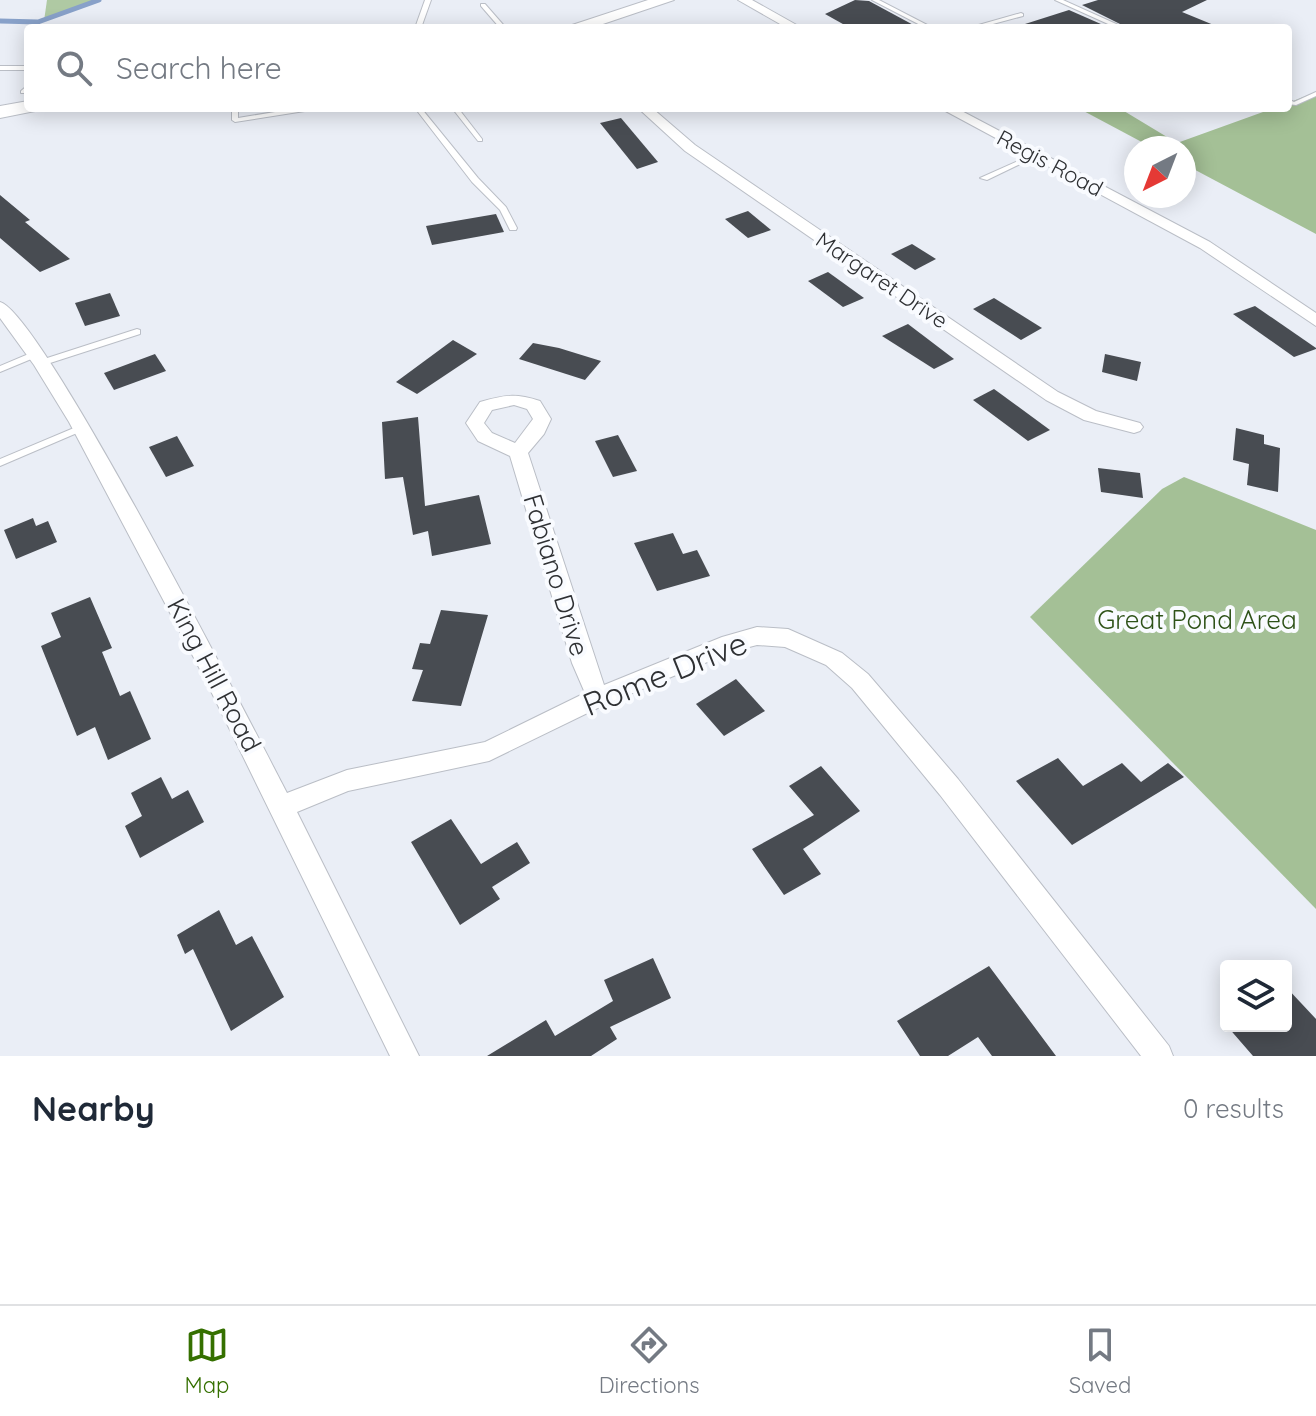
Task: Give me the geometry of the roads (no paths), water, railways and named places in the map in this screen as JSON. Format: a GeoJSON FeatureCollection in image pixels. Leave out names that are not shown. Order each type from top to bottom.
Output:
{"type":"FeatureCollection","features":[{"type":"Feature","properties":{"kind":"main road"},"geometry":{"type":"LineString","coordinates":[[585,24],[666,0]]}},
{"type":"Feature","properties":{"kind":"main road"},"geometry":{"type":"LineString","coordinates":[[0,92],[24,94]]}},
{"type":"Feature","properties":{"kind":"main road"},"geometry":{"type":"LineString","coordinates":[[0,112],[24,96]]}},
{"type":"Feature","properties":{"kind":"street"},"geometry":{"type":"LineString","coordinates":[[744,0],[789,24]]}},
{"type":"Feature","properties":{"kind":"street","name":"Margaret Drive"},"geometry":{"type":"LineString","coordinates":[[649,112],[690,148],[1052,396],[1090,416],[1134,427]]}},
{"type":"Feature","properties":{"kind":"street","name":"Regis Road"},"geometry":{"type":"LineString","coordinates":[[954,112],[1205,245],[1316,321]]}},
{"type":"Feature","properties":{"kind":"street","name":"King Hill Road"},"geometry":{"type":"LineString","coordinates":[[0,307],[41,357],[81,428],[283,806],[405,1056]]}},
{"type":"Feature","properties":{"kind":"street","name":"Fabiano Drive"},"geometry":{"type":"LineString","coordinates":[[518,452],[583,663],[598,697]]}},
{"type":"Feature","properties":{"kind":"street","name":"Rome Drive"},"geometry":{"type":"LineString","coordinates":[[283,806],[347,781],[489,751],[598,697],[730,643],[757,636],[788,638],[834,659],[860,681],[925,757],[1159,1056]]}},
{"type":"Feature","properties":{"kind":"lane"},"geometry":{"type":"LineString","coordinates":[[419,24],[428,0]]}},
{"type":"Feature","properties":{"kind":"lane"},"geometry":{"type":"LineString","coordinates":[[875,0],[922,24]]}},
{"type":"Feature","properties":{"kind":"lane"},"geometry":{"type":"LineString","coordinates":[[1058,0],[1113,24]]}},
{"type":"Feature","properties":{"kind":"lane"},"geometry":{"type":"LineString","coordinates":[[483,5],[500,24]]}},
{"type":"Feature","properties":{"kind":"lane"},"geometry":{"type":"LineString","coordinates":[[986,24],[1021,15]]}},
{"type":"Feature","properties":{"kind":"lane"},"geometry":{"type":"LineString","coordinates":[[0,68],[24,68]]}},
{"type":"Feature","properties":{"kind":"lane"},"geometry":{"type":"LineString","coordinates":[[1292,103],[1316,94]]}},
{"type":"Feature","properties":{"kind":"lane"},"geometry":{"type":"LineString","coordinates":[[235,112],[235,120],[286,112]]}},
{"type":"Feature","properties":{"kind":"lane"},"geometry":{"type":"LineString","coordinates":[[421,112],[475,180],[503,209],[513,228]]}},
{"type":"Feature","properties":{"kind":"lane"},"geometry":{"type":"LineString","coordinates":[[458,112],[480,140]]}},
{"type":"Feature","properties":{"kind":"lane"},"geometry":{"type":"LineString","coordinates":[[984,178],[1036,155]]}},
{"type":"Feature","properties":{"kind":"lane"},"geometry":{"type":"LineString","coordinates":[[0,369],[137,332]]}},
{"type":"Feature","properties":{"kind":"lane"},"geometry":{"type":"LineString","coordinates":[[0,463],[81,428]]}},
{"type":"Feature","properties":{"kind":"waterway"},"geometry":{"type":"LineString","coordinates":[[0,21],[38,22],[99,0]]}},
{"type":"Feature","properties":{"kind":"park label","name":"Great Pond Area"},"geometry":{"type":"Point","coordinates":[1197,620]}}]}
